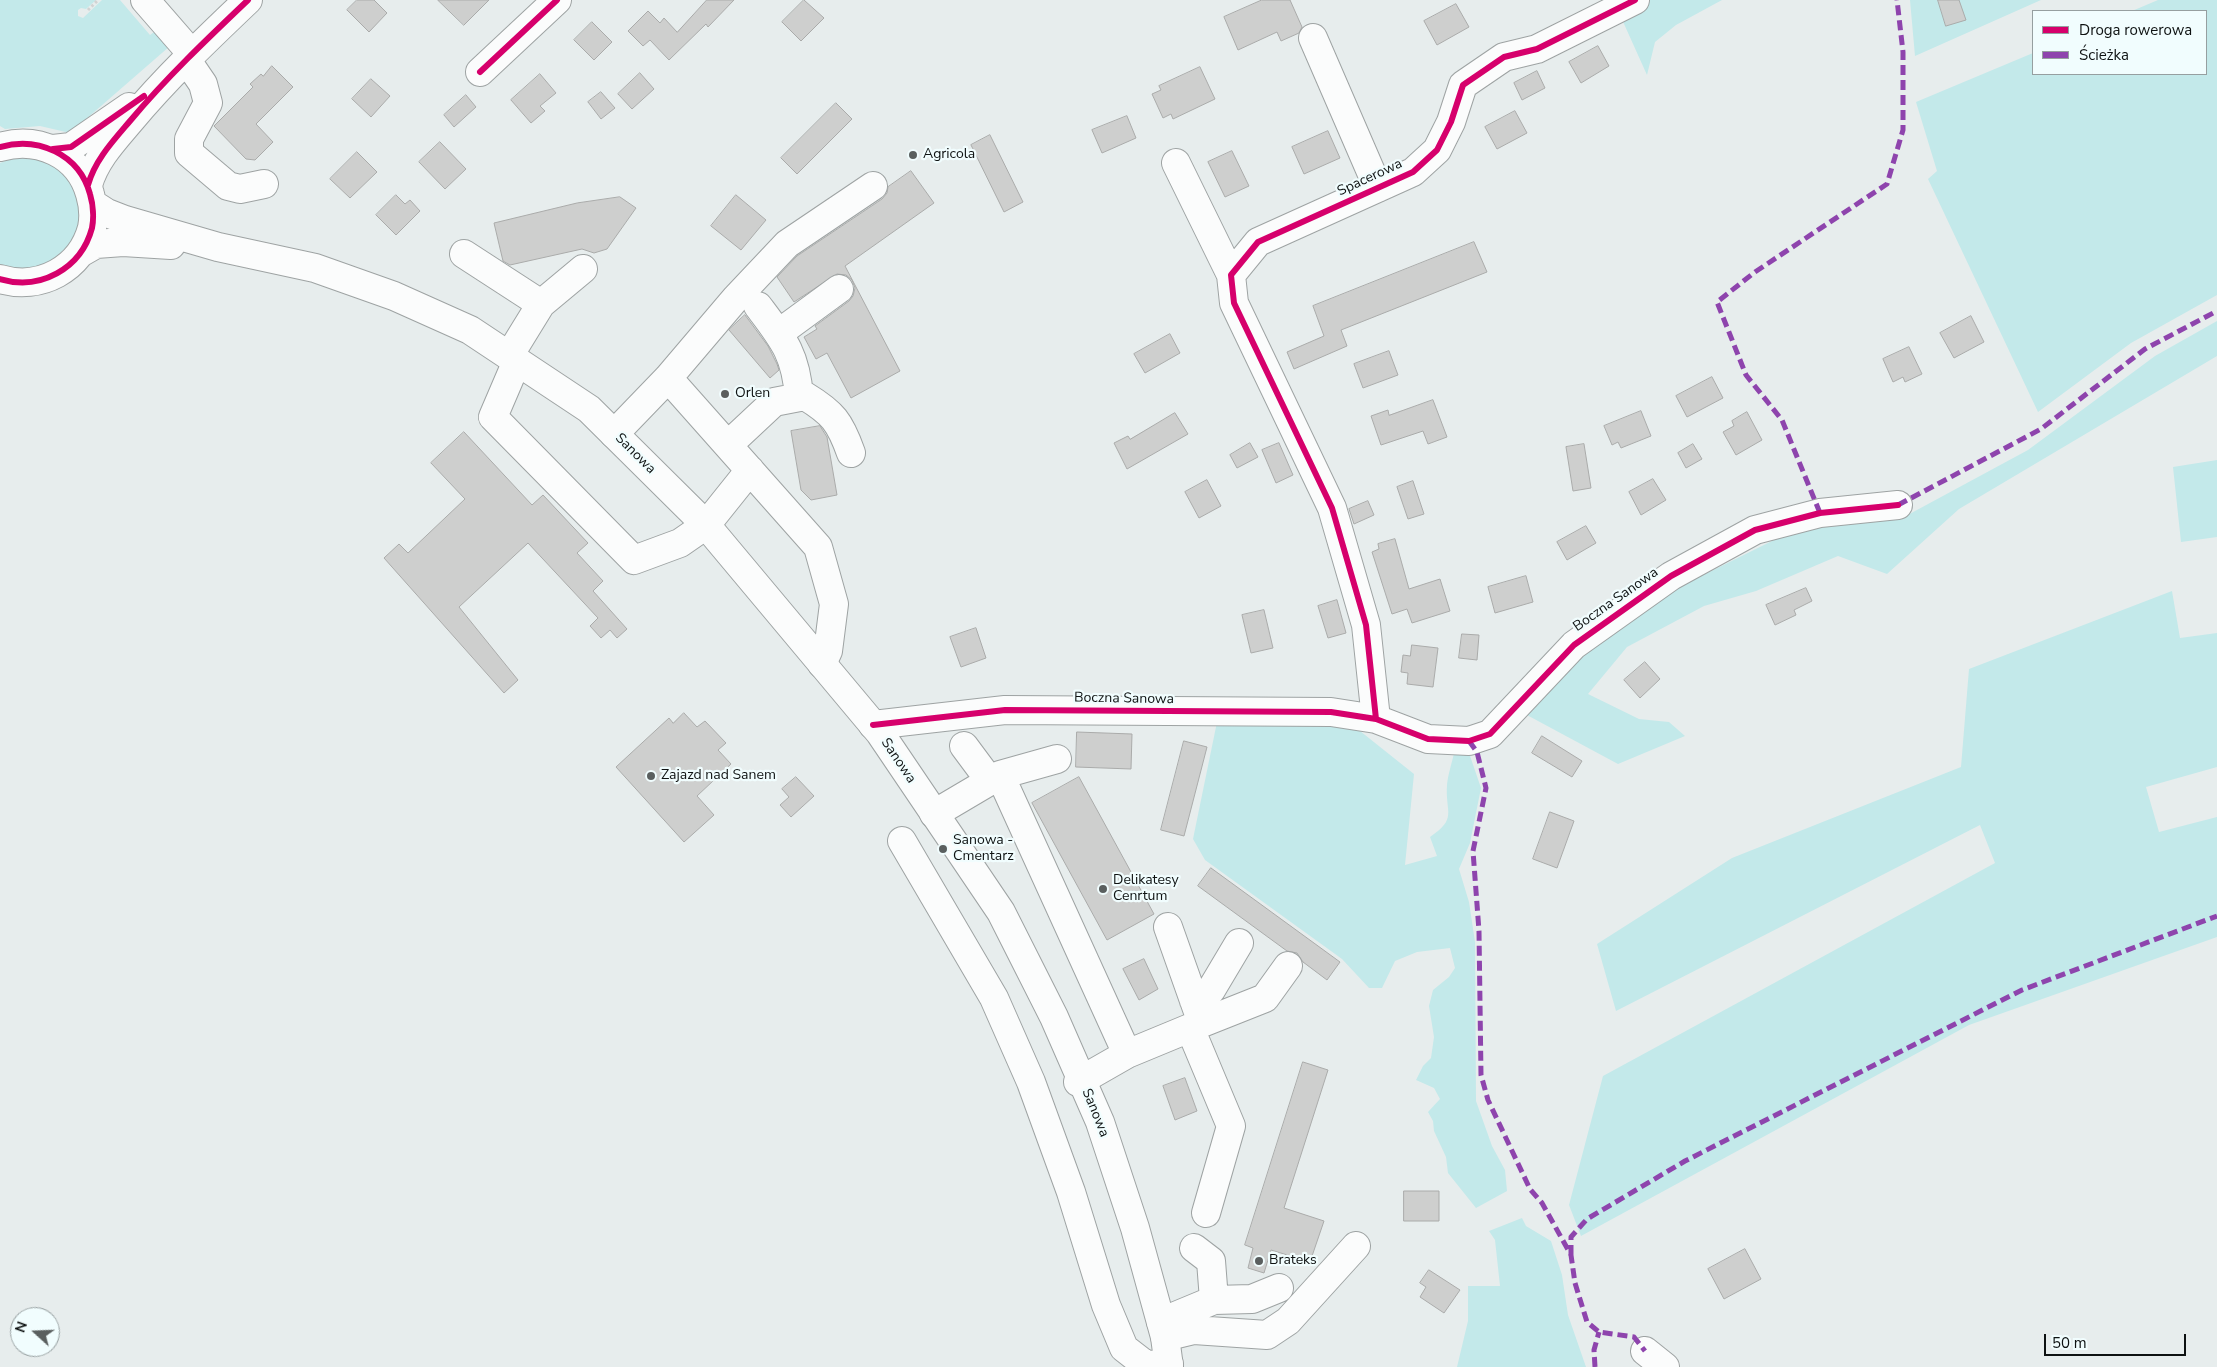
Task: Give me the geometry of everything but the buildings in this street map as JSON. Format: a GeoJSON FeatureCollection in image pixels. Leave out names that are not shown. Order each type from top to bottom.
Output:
{"type":"FeatureCollection","features":[{"type":"Feature","properties":{"kind":"street"},"geometry":{"type":"LineString","coordinates":[[145,0],[189,57],[203,84],[208,103],[189,140],[188,154],[228,186],[240,189],[264,184]]}},
{"type":"Feature","properties":{"kind":"street"},"geometry":{"type":"LineString","coordinates":[[82,252],[92,227],[90,194],[92,171],[106,150],[161,84],[248,0]]}},
{"type":"Feature","properties":{"kind":"street"},"geometry":{"type":"LineString","coordinates":[[480,72],[557,0]]}},
{"type":"Feature","properties":{"kind":"street","name":"Spacerowa"},"geometry":{"type":"LineString","coordinates":[[1231,275],[1258,242],[1413,172],[1437,150],[1451,122],[1463,85],[1504,57],[1537,49],[1634,0]]}},
{"type":"Feature","properties":{"kind":"street"},"geometry":{"type":"LineString","coordinates":[[1313,38],[1378,188]]}},
{"type":"Feature","properties":{"kind":"street"},"geometry":{"type":"LineString","coordinates":[[53,150],[71,147],[161,84]]}},
{"type":"Feature","properties":{"kind":"street"},"geometry":{"type":"LineString","coordinates":[[4,143],[38,144],[53,150],[75,166],[90,194],[107,213],[218,248]]}},
{"type":"Feature","properties":{"kind":"street"},"geometry":{"type":"LineString","coordinates":[[1176,163],[1231,275],[1234,303],[1332,508],[1366,625],[1376,719]]}},
{"type":"Feature","properties":{"kind":"street"},"geometry":{"type":"LineString","coordinates":[[614,434],[668,378],[736,298],[787,244],[873,186]]}},
{"type":"Feature","properties":{"kind":"street"},"geometry":{"type":"LineString","coordinates":[[0,280],[22,284],[43,281],[63,271],[82,252],[96,244],[123,242],[218,248]]}},
{"type":"Feature","properties":{"kind":"street","name":"Sanowa"},"geometry":{"type":"LineString","coordinates":[[218,248],[315,268],[361,284],[470,330],[589,409],[706,525],[873,725],[1001,912],[1054,1017],[1080,1081],[1100,1122],[1134,1228],[1163,1330],[1169,1366]]}},
{"type":"Feature","properties":{"kind":"street"},"geometry":{"type":"LineString","coordinates":[[464,254],[541,304]]}},
{"type":"Feature","properties":{"kind":"street"},"geometry":{"type":"LineString","coordinates":[[583,269],[541,304],[513,359],[493,418],[634,560],[680,543],[706,525],[750,470]]}},
{"type":"Feature","properties":{"kind":"street"},"geometry":{"type":"LineString","coordinates":[[778,333],[839,289]]}},
{"type":"Feature","properties":{"kind":"street"},"geometry":{"type":"LineString","coordinates":[[758,306],[784,340],[797,374],[799,397]]}},
{"type":"Feature","properties":{"kind":"street"},"geometry":{"type":"LineString","coordinates":[[668,378],[818,547],[834,604],[828,651],[822,664]]}},
{"type":"Feature","properties":{"kind":"street"},"geometry":{"type":"LineString","coordinates":[[728,445],[774,402],[805,396],[827,409],[843,430],[850,453]]}},
{"type":"Feature","properties":{"kind":"street","name":"Boczna Sanowa"},"geometry":{"type":"LineString","coordinates":[[873,725],[1005,710],[1331,712],[1376,719],[1428,739],[1469,740],[1490,734],[1574,645],[1671,576],[1755,530],[1820,513],[1898,505]]}},
{"type":"Feature","properties":{"kind":"street"},"geometry":{"type":"LineString","coordinates":[[964,746],[995,778],[1127,1054]]}},
{"type":"Feature","properties":{"kind":"street"},"geometry":{"type":"LineString","coordinates":[[934,814],[995,778],[1057,759]]}},
{"type":"Feature","properties":{"kind":"street"},"geometry":{"type":"LineString","coordinates":[[902,840],[998,1006],[1031,1082],[1070,1192],[1106,1305],[1124,1348],[1146,1364],[1169,1366]]}},
{"type":"Feature","properties":{"kind":"street"},"geometry":{"type":"LineString","coordinates":[[1168,928],[1231,1126],[1206,1214]]}},
{"type":"Feature","properties":{"kind":"street"},"geometry":{"type":"LineString","coordinates":[[1196,1017],[1239,942]]}},
{"type":"Feature","properties":{"kind":"street"},"geometry":{"type":"LineString","coordinates":[[1080,1081],[1196,1017],[1265,998],[1288,966]]}},
{"type":"Feature","properties":{"kind":"street"},"geometry":{"type":"LineString","coordinates":[[1163,1330],[1267,1334],[1288,1321],[1356,1246]]}},
{"type":"Feature","properties":{"kind":"street"},"geometry":{"type":"LineString","coordinates":[[1194,1248],[1211,1261],[1214,1300]]}},
{"type":"Feature","properties":{"kind":"street"},"geometry":{"type":"LineString","coordinates":[[1163,1330],[1214,1300],[1252,1299],[1279,1288]]}},
{"type":"Feature","properties":{"kind":"path"},"geometry":{"type":"LineString","coordinates":[[88,10],[98,0]]}},
{"type":"Feature","properties":{"kind":"shaded area"},"geometry":{"type":"Polygon","coordinates":[[[0,0],[96,0],[86,9],[81,8],[78,10],[78,16],[83,18],[102,0],[120,0],[150,35],[157,30],[170,46],[70,133],[40,126],[5,129],[0,126],[0,0]]]}},
{"type":"Feature","properties":{"kind":"shaded area"},"geometry":{"type":"Polygon","coordinates":[[[1644,0],[1722,0],[1676,25],[1655,42],[1647,75],[1620,15],[1644,0]]]}},
{"type":"Feature","properties":{"kind":"shaded area"},"geometry":{"type":"Polygon","coordinates":[[[1910,0],[2041,0],[1915,56],[1910,0]]]}},
{"type":"Feature","properties":{"kind":"shaded area"},"geometry":{"type":"Polygon","coordinates":[[[2158,0],[2217,0],[2217,295],[2131,343],[2038,412],[1928,179],[1937,171],[1916,102],[2032,53],[2032,75],[2207,75],[2207,10],[2134,10],[2158,0]]]}},
{"type":"Feature","properties":{"kind":"shaded area"},"geometry":{"type":"Polygon","coordinates":[[[28,157],[49,163],[66,175],[78,196],[80,220],[72,242],[56,260],[31,268],[20,269],[0,264],[0,163],[14,158],[28,157]]]}},
{"type":"Feature","properties":{"kind":"shaded area"},"geometry":{"type":"Polygon","coordinates":[[[2217,321],[2217,356],[1959,509],[1887,574],[1838,556],[1756,591],[1704,606],[1627,647],[1588,694],[1639,719],[1669,722],[1685,736],[1618,764],[1525,714],[1595,643],[1673,590],[1778,538],[1858,518],[1904,517],[2028,450],[2155,356],[2217,321]]]}},
{"type":"Feature","properties":{"kind":"shaded area"},"geometry":{"type":"Polygon","coordinates":[[[2217,460],[2217,537],[2181,542],[2173,467],[2217,460]]]}},
{"type":"Feature","properties":{"kind":"shaded area"},"geometry":{"type":"Polygon","coordinates":[[[2172,591],[2180,638],[2217,633],[2217,767],[2146,787],[2159,832],[2217,817],[2217,937],[1969,1025],[1581,1236],[1569,1205],[1603,1076],[1995,863],[1980,825],[1616,1011],[1597,944],[1732,858],[1961,767],[1969,669],[2172,591]]]}},
{"type":"Feature","properties":{"kind":"shaded area"},"geometry":{"type":"Polygon","coordinates":[[[1217,722],[1350,723],[1414,774],[1405,865],[1437,856],[1430,837],[1447,820],[1447,785],[1454,753],[1467,747],[1481,788],[1470,843],[1459,869],[1469,902],[1475,942],[1476,1101],[1492,1146],[1505,1170],[1507,1191],[1476,1208],[1448,1173],[1446,1157],[1434,1131],[1433,1121],[1428,1112],[1440,1099],[1434,1088],[1416,1080],[1423,1066],[1431,1058],[1434,1037],[1429,1006],[1433,990],[1449,977],[1455,968],[1450,948],[1417,952],[1395,961],[1382,988],[1369,988],[1342,959],[1205,860],[1193,839],[1217,722]]]}},
{"type":"Feature","properties":{"kind":"shaded area"},"geometry":{"type":"Polygon","coordinates":[[[1522,1218],[1526,1226],[1551,1241],[1562,1275],[1568,1315],[1586,1367],[1457,1367],[1468,1321],[1468,1286],[1500,1286],[1495,1240],[1489,1231],[1522,1218]]]}},
{"type":"Feature","properties":{"kind":"marked path"},"geometry":{"type":"LineString","coordinates":[[1820,513],[1782,420],[1746,375],[1717,302],[1755,272],[1887,184],[1903,130],[1903,52],[1897,0]]}},
{"type":"Feature","properties":{"kind":"marked path"},"geometry":{"type":"LineString","coordinates":[[1898,505],[2041,429],[2145,349],[2217,311]]}},
{"type":"Feature","properties":{"kind":"marked path"},"geometry":{"type":"LineString","coordinates":[[1469,741],[1477,752],[1486,788],[1473,851],[1479,931],[1481,1075],[1488,1100],[1530,1189],[1542,1203],[1571,1255],[1575,1283],[1587,1322],[1599,1332],[1634,1337],[1645,1351]]}},
{"type":"Feature","properties":{"kind":"marked path"},"geometry":{"type":"LineString","coordinates":[[1571,1255],[1571,1237],[1587,1219],[1685,1161],[2022,990],[2217,916]]}},
{"type":"Feature","properties":{"kind":"marked path"},"geometry":{"type":"LineString","coordinates":[[1595,1367],[1594,1350],[1599,1332]]}},
{"type":"Feature","properties":{"kind":"cycle path"},"geometry":{"type":"LineString","coordinates":[[88,185],[95,167],[117,136],[158,89],[248,0]]}},
{"type":"Feature","properties":{"kind":"cycle path"},"geometry":{"type":"LineString","coordinates":[[480,72],[557,0]]}},
{"type":"Feature","properties":{"kind":"cycle path"},"geometry":{"type":"LineString","coordinates":[[1376,719],[1366,625],[1332,508],[1234,303],[1231,275],[1258,242],[1413,172],[1437,150],[1451,122],[1463,85],[1504,57],[1537,49],[1635,0]]}},
{"type":"Feature","properties":{"kind":"cycle path"},"geometry":{"type":"LineString","coordinates":[[53,149],[71,147],[144,96]]}},
{"type":"Feature","properties":{"kind":"cycle path"},"geometry":{"type":"LineString","coordinates":[[0,147],[14,144],[42,146],[55,151],[67,159],[77,168],[85,180],[91,198],[93,215],[92,228],[87,242],[79,255],[69,265],[44,279],[30,282],[0,279]]}},
{"type":"Feature","properties":{"kind":"cycle path"},"geometry":{"type":"LineString","coordinates":[[873,725],[1005,710],[1331,712],[1376,719],[1428,739],[1469,741],[1490,734],[1574,645],[1671,576],[1755,530],[1820,513],[1898,505]]}},
{"type":"Feature","properties":{"kind":"place","name":"Agricola"},"geometry":{"type":"Point","coordinates":[913,155]}},
{"type":"Feature","properties":{"kind":"place","name":"Orlen"},"geometry":{"type":"Point","coordinates":[725,394]}},
{"type":"Feature","properties":{"kind":"place","name":"Zajazd nad Sanem"},"geometry":{"type":"Point","coordinates":[651,776]}},
{"type":"Feature","properties":{"kind":"place","name":"Sanowa - Cmentarz"},"geometry":{"type":"Point","coordinates":[943,849]}},
{"type":"Feature","properties":{"kind":"place","name":"Delikatesy Cenrtum"},"geometry":{"type":"Point","coordinates":[1103,889]}},
{"type":"Feature","properties":{"kind":"place","name":"Brateks"},"geometry":{"type":"Point","coordinates":[1259,1261]}}]}
